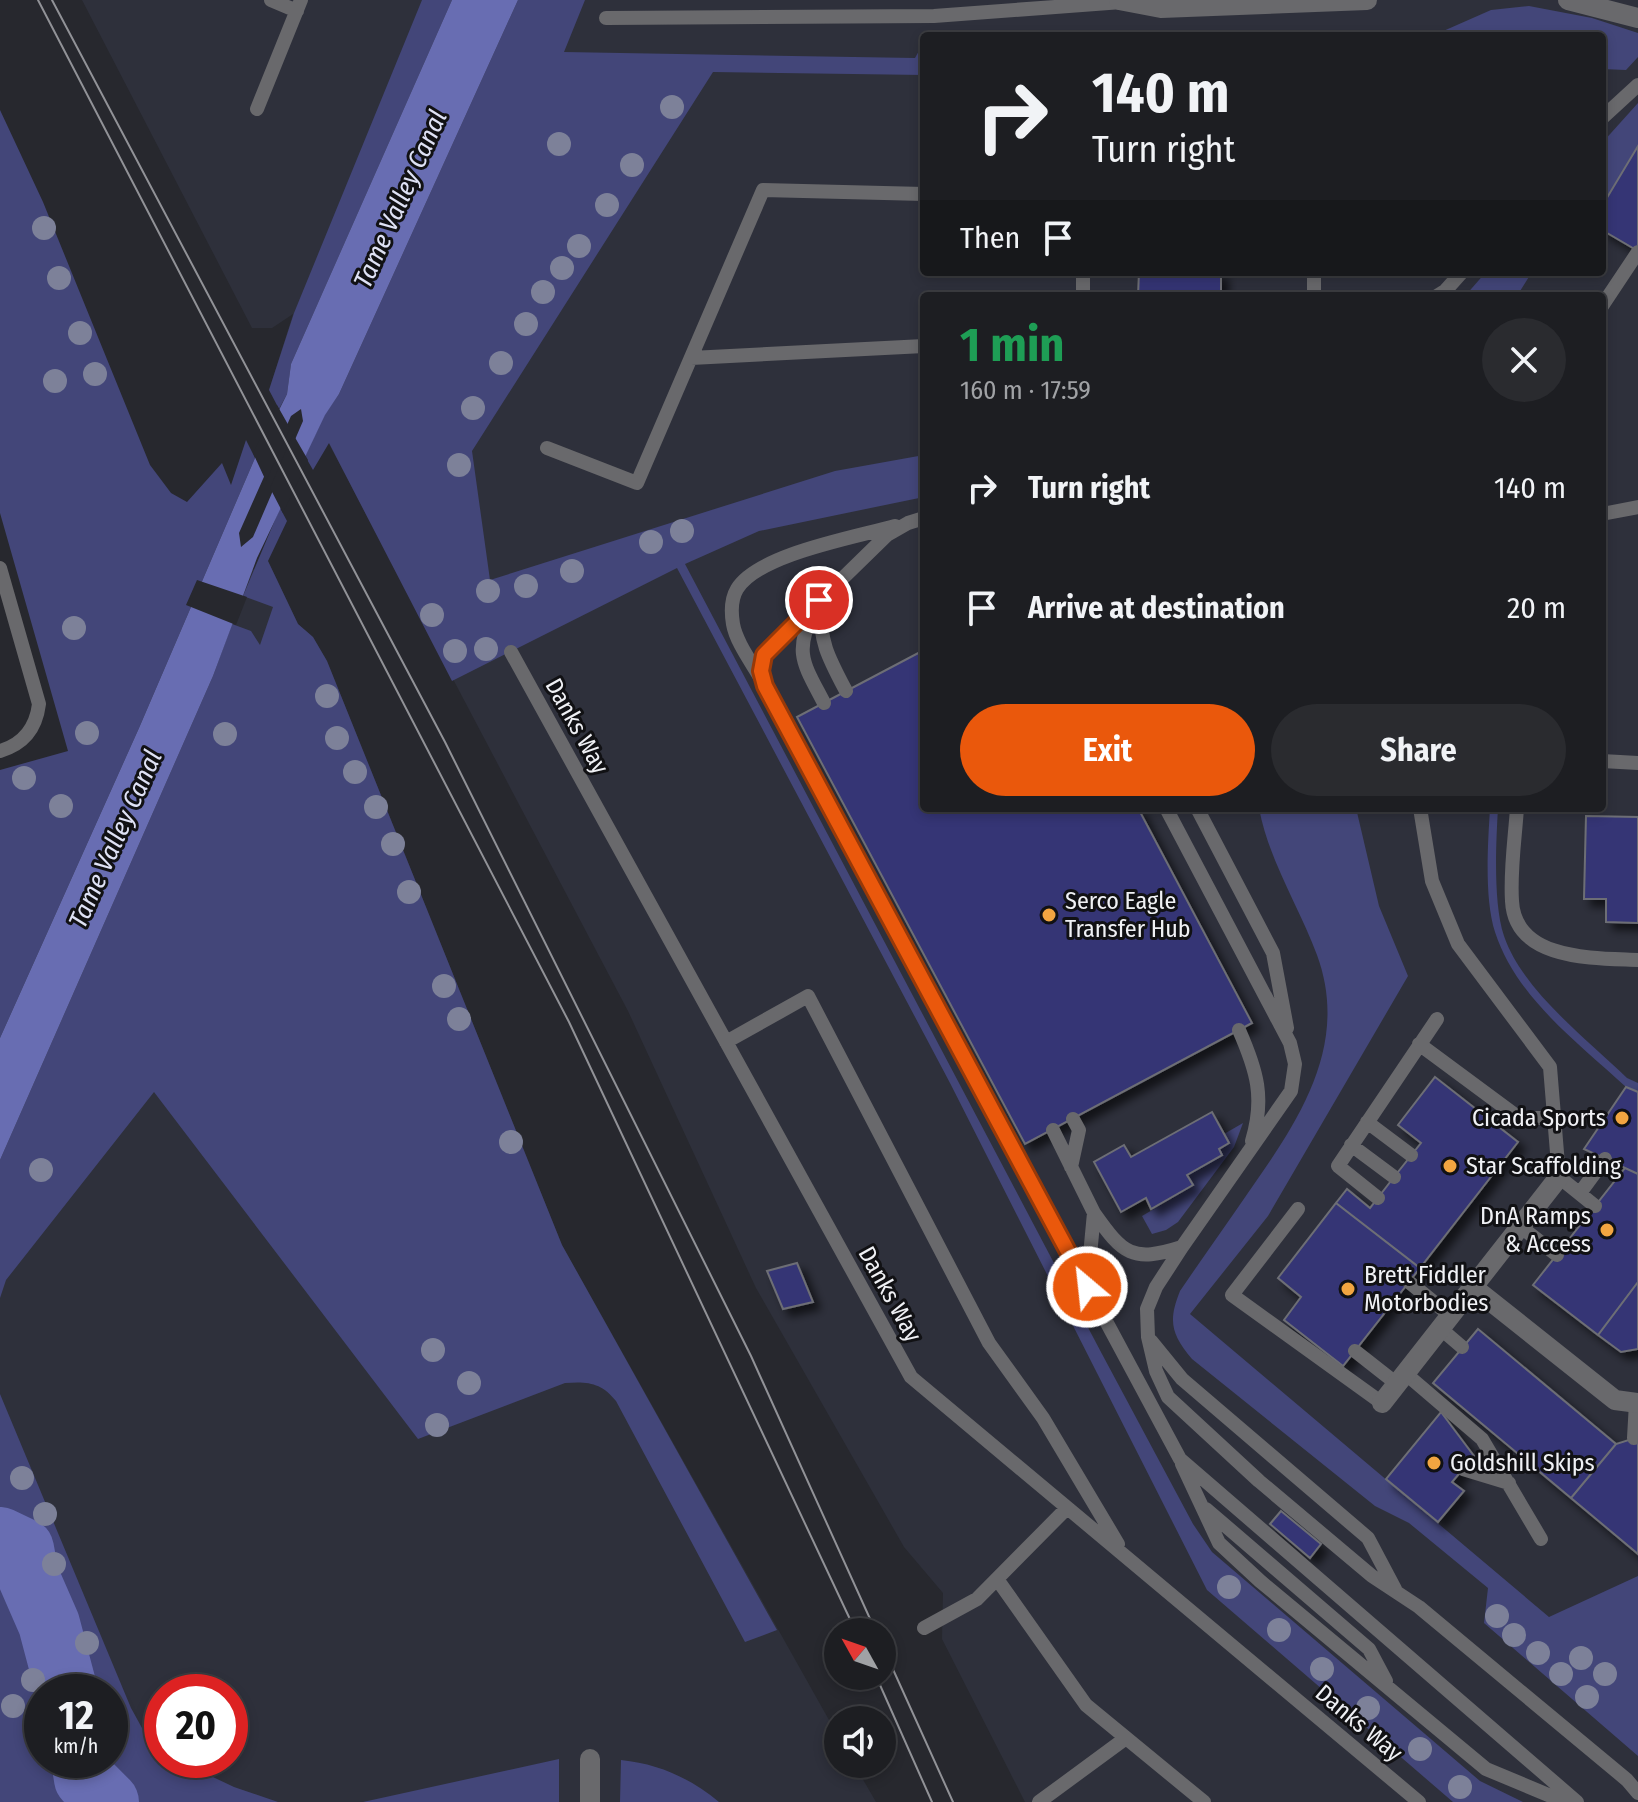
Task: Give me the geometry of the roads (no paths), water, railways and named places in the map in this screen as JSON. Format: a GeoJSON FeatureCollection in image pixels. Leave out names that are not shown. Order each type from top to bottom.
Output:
{"type":"FeatureCollection","features":[{"type":"Feature","properties":{"kind":"street"},"geometry":{"type":"LineString","coordinates":[[1121,1],[1161,8],[1367,0]]}},
{"type":"Feature","properties":{"kind":"street"},"geometry":{"type":"LineString","coordinates":[[1568,0],[1638,18]]}},
{"type":"Feature","properties":{"kind":"street"},"geometry":{"type":"LineString","coordinates":[[1382,1403],[1559,1177]]}},
{"type":"Feature","properties":{"kind":"street"},"geometry":{"type":"LineString","coordinates":[[1474,1288],[1615,1400],[1637,1403]]}},
{"type":"Feature","properties":{"kind":"street"},"geometry":{"type":"LineString","coordinates":[[590,1759],[590,1802]]}},
{"type":"Feature","properties":{"kind":"lane"},"geometry":{"type":"LineString","coordinates":[[257,109],[299,6],[271,0]]}},
{"type":"Feature","properties":{"kind":"lane"},"geometry":{"type":"LineString","coordinates":[[687,17],[695,0]]}},
{"type":"Feature","properties":{"kind":"lane"},"geometry":{"type":"LineString","coordinates":[[792,17],[799,0]]}},
{"type":"Feature","properties":{"kind":"lane"},"geometry":{"type":"LineString","coordinates":[[845,17],[852,0]]}},
{"type":"Feature","properties":{"kind":"lane"},"geometry":{"type":"LineString","coordinates":[[606,18],[934,16],[1121,1]]}},
{"type":"Feature","properties":{"kind":"lane"},"geometry":{"type":"LineString","coordinates":[[1606,114],[1638,85]]}},
{"type":"Feature","properties":{"kind":"lane"},"geometry":{"type":"LineString","coordinates":[[547,448],[637,483],[763,190],[920,194]]}},
{"type":"Feature","properties":{"kind":"lane"},"geometry":{"type":"LineString","coordinates":[[1606,300],[1638,252]]}},
{"type":"Feature","properties":{"kind":"lane"},"geometry":{"type":"LineString","coordinates":[[1443,292],[1458,276]]}},
{"type":"Feature","properties":{"kind":"lane"},"geometry":{"type":"LineString","coordinates":[[691,358],[920,346]]}},
{"type":"Feature","properties":{"kind":"lane"},"geometry":{"type":"LineString","coordinates":[[1606,513],[1638,507]]}},
{"type":"Feature","properties":{"kind":"lane"},"geometry":{"type":"LineString","coordinates":[[920,519],[784,556],[755,572],[738,586],[732,601],[733,627],[1180,1459],[1219,1543],[1260,1581],[1486,1769],[1565,1802]]}},
{"type":"Feature","properties":{"kind":"lane"},"geometry":{"type":"LineString","coordinates":[[765,686],[761,671],[764,655],[887,535],[908,523]]}},
{"type":"Feature","properties":{"kind":"lane"},"geometry":{"type":"LineString","coordinates":[[0,568],[39,704],[37,720],[31,730],[20,743],[0,751]]}},
{"type":"Feature","properties":{"kind":"lane"},"geometry":{"type":"LineString","coordinates":[[819,600],[820,634],[827,656],[846,691]]}},
{"type":"Feature","properties":{"kind":"lane"},"geometry":{"type":"LineString","coordinates":[[819,600],[800,644],[804,664],[824,703]]}},
{"type":"Feature","properties":{"kind":"lane","name":"Danks Way"},"geometry":{"type":"LineString","coordinates":[[511,652],[911,1377],[1419,1802]]}},
{"type":"Feature","properties":{"kind":"lane"},"geometry":{"type":"LineString","coordinates":[[1606,761],[1638,763]]}},
{"type":"Feature","properties":{"kind":"lane"},"geometry":{"type":"LineString","coordinates":[[1168,812],[1290,1043]]}},
{"type":"Feature","properties":{"kind":"lane"},"geometry":{"type":"LineString","coordinates":[[1199,812],[1273,953],[1295,1064],[1291,1091],[1156,1287],[1147,1309],[1148,1337],[1156,1371],[1168,1397],[1259,1481],[1372,1576],[1479,1656],[1627,1780],[1638,1793]]}},
{"type":"Feature","properties":{"kind":"lane"},"geometry":{"type":"LineString","coordinates":[[1421,812],[1432,881],[1458,944],[1550,1067],[1559,1177],[1595,1206]]}},
{"type":"Feature","properties":{"kind":"lane"},"geometry":{"type":"LineString","coordinates":[[1517,812],[1512,903],[1517,921],[1528,938],[1579,957],[1638,960]]}},
{"type":"Feature","properties":{"kind":"lane"},"geometry":{"type":"LineString","coordinates":[[726,1042],[808,996],[989,1343],[1043,1418],[1124,1555]]}},
{"type":"Feature","properties":{"kind":"lane"},"geometry":{"type":"LineString","coordinates":[[1378,1198],[1338,1166],[1437,1019]]}},
{"type":"Feature","properties":{"kind":"lane"},"geometry":{"type":"LineString","coordinates":[[1239,1030],[1251,1057],[1260,1095],[1258,1118],[1248,1153]]}},
{"type":"Feature","properties":{"kind":"lane"},"geometry":{"type":"LineString","coordinates":[[1419,1044],[1519,1118],[1554,1118]]}},
{"type":"Feature","properties":{"kind":"lane"},"geometry":{"type":"LineString","coordinates":[[1071,1167],[1079,1130],[1073,1119]]}},
{"type":"Feature","properties":{"kind":"lane"},"geometry":{"type":"LineString","coordinates":[[1367,1122],[1411,1155]]}},
{"type":"Feature","properties":{"kind":"lane"},"geometry":{"type":"LineString","coordinates":[[1053,1130],[1094,1213],[1116,1243],[1141,1255],[1153,1256],[1182,1247]]}},
{"type":"Feature","properties":{"kind":"lane"},"geometry":{"type":"LineString","coordinates":[[1351,1145],[1394,1177]]}},
{"type":"Feature","properties":{"kind":"lane"},"geometry":{"type":"LineString","coordinates":[[1580,1193],[1605,1159]]}},
{"type":"Feature","properties":{"kind":"lane"},"geometry":{"type":"LineString","coordinates":[[1298,1209],[1232,1295],[1382,1403]]}},
{"type":"Feature","properties":{"kind":"lane"},"geometry":{"type":"LineString","coordinates":[[1087,1287],[1094,1213]]}},
{"type":"Feature","properties":{"kind":"lane"},"geometry":{"type":"LineString","coordinates":[[1521,1227],[1557,1255]]}},
{"type":"Feature","properties":{"kind":"lane"},"geometry":{"type":"LineString","coordinates":[[1409,1282],[1446,1323],[1462,1347]]}},
{"type":"Feature","properties":{"kind":"lane"},"geometry":{"type":"LineString","coordinates":[[1148,1337],[1182,1379],[1368,1538],[1396,1592]]}},
{"type":"Feature","properties":{"kind":"lane"},"geometry":{"type":"LineString","coordinates":[[1355,1351],[1401,1379],[1482,1439],[1541,1539]]}},
{"type":"Feature","properties":{"kind":"lane"},"geometry":{"type":"LineString","coordinates":[[1634,1438],[1637,1403]]}},
{"type":"Feature","properties":{"kind":"lane"},"geometry":{"type":"LineString","coordinates":[[1180,1459],[1577,1802]]}},
{"type":"Feature","properties":{"kind":"lane"},"geometry":{"type":"LineString","coordinates":[[1463,1469],[1509,1483]]}},
{"type":"Feature","properties":{"kind":"lane"},"geometry":{"type":"LineString","coordinates":[[924,1628],[977,1599],[1067,1508]]}},
{"type":"Feature","properties":{"kind":"lane"},"geometry":{"type":"LineString","coordinates":[[997,1579],[1086,1705],[1204,1802]]}},
{"type":"Feature","properties":{"kind":"lane"},"geometry":{"type":"LineString","coordinates":[[1039,1802],[1126,1738]]}},
{"type":"Feature","properties":{"kind":"water","name":"Tame Valley Canal"},"geometry":{"type":"Polygon","coordinates":[[[452,0],[518,0],[339,394],[325,415],[257,558],[213,676],[0,1160],[0,1038],[139,728],[255,458],[287,394],[291,364],[452,0]],[[301,409],[291,416],[239,533],[241,547],[253,537],[303,421],[301,409]]]}},
{"type":"Feature","properties":{"kind":"waterway"},"geometry":{"type":"LineString","coordinates":[[0,1538],[23,1549],[28,1576],[49,1624],[62,1674]]}},
{"type":"Feature","properties":{"kind":"waterway"},"geometry":{"type":"LineString","coordinates":[[85,1778],[108,1802]]}},
{"type":"Feature","properties":{"kind":"tram line"},"geometry":{"type":"LineString","coordinates":[[38,0],[569,1022],[849,1618]]}},
{"type":"Feature","properties":{"kind":"tram line"},"geometry":{"type":"LineString","coordinates":[[52,0],[445,742],[751,1356],[870,1618]]}},
{"type":"Feature","properties":{"kind":"tram line"},"geometry":{"type":"LineString","coordinates":[[896,1676],[953,1802]]}},
{"type":"Feature","properties":{"kind":"tram line"},"geometry":{"type":"LineString","coordinates":[[882,1690],[932,1802]]}},
{"type":"Feature","properties":{"kind":"place","name":"Serco Eagle Transfer Hub"},"geometry":{"type":"Point","coordinates":[1049,915]}},
{"type":"Feature","properties":{"kind":"place","name":"Cicada Sports"},"geometry":{"type":"Point","coordinates":[1622,1118]}},
{"type":"Feature","properties":{"kind":"place","name":"Star Scaffolding"},"geometry":{"type":"Point","coordinates":[1450,1166]}},
{"type":"Feature","properties":{"kind":"place","name":"DnA Ramps & Access"},"geometry":{"type":"Point","coordinates":[1607,1230]}},
{"type":"Feature","properties":{"kind":"place","name":"Brett Fiddler Motorbodies"},"geometry":{"type":"Point","coordinates":[1348,1289]}},
{"type":"Feature","properties":{"kind":"place","name":"Goldshill Skips"},"geometry":{"type":"Point","coordinates":[1434,1463]}}]}
